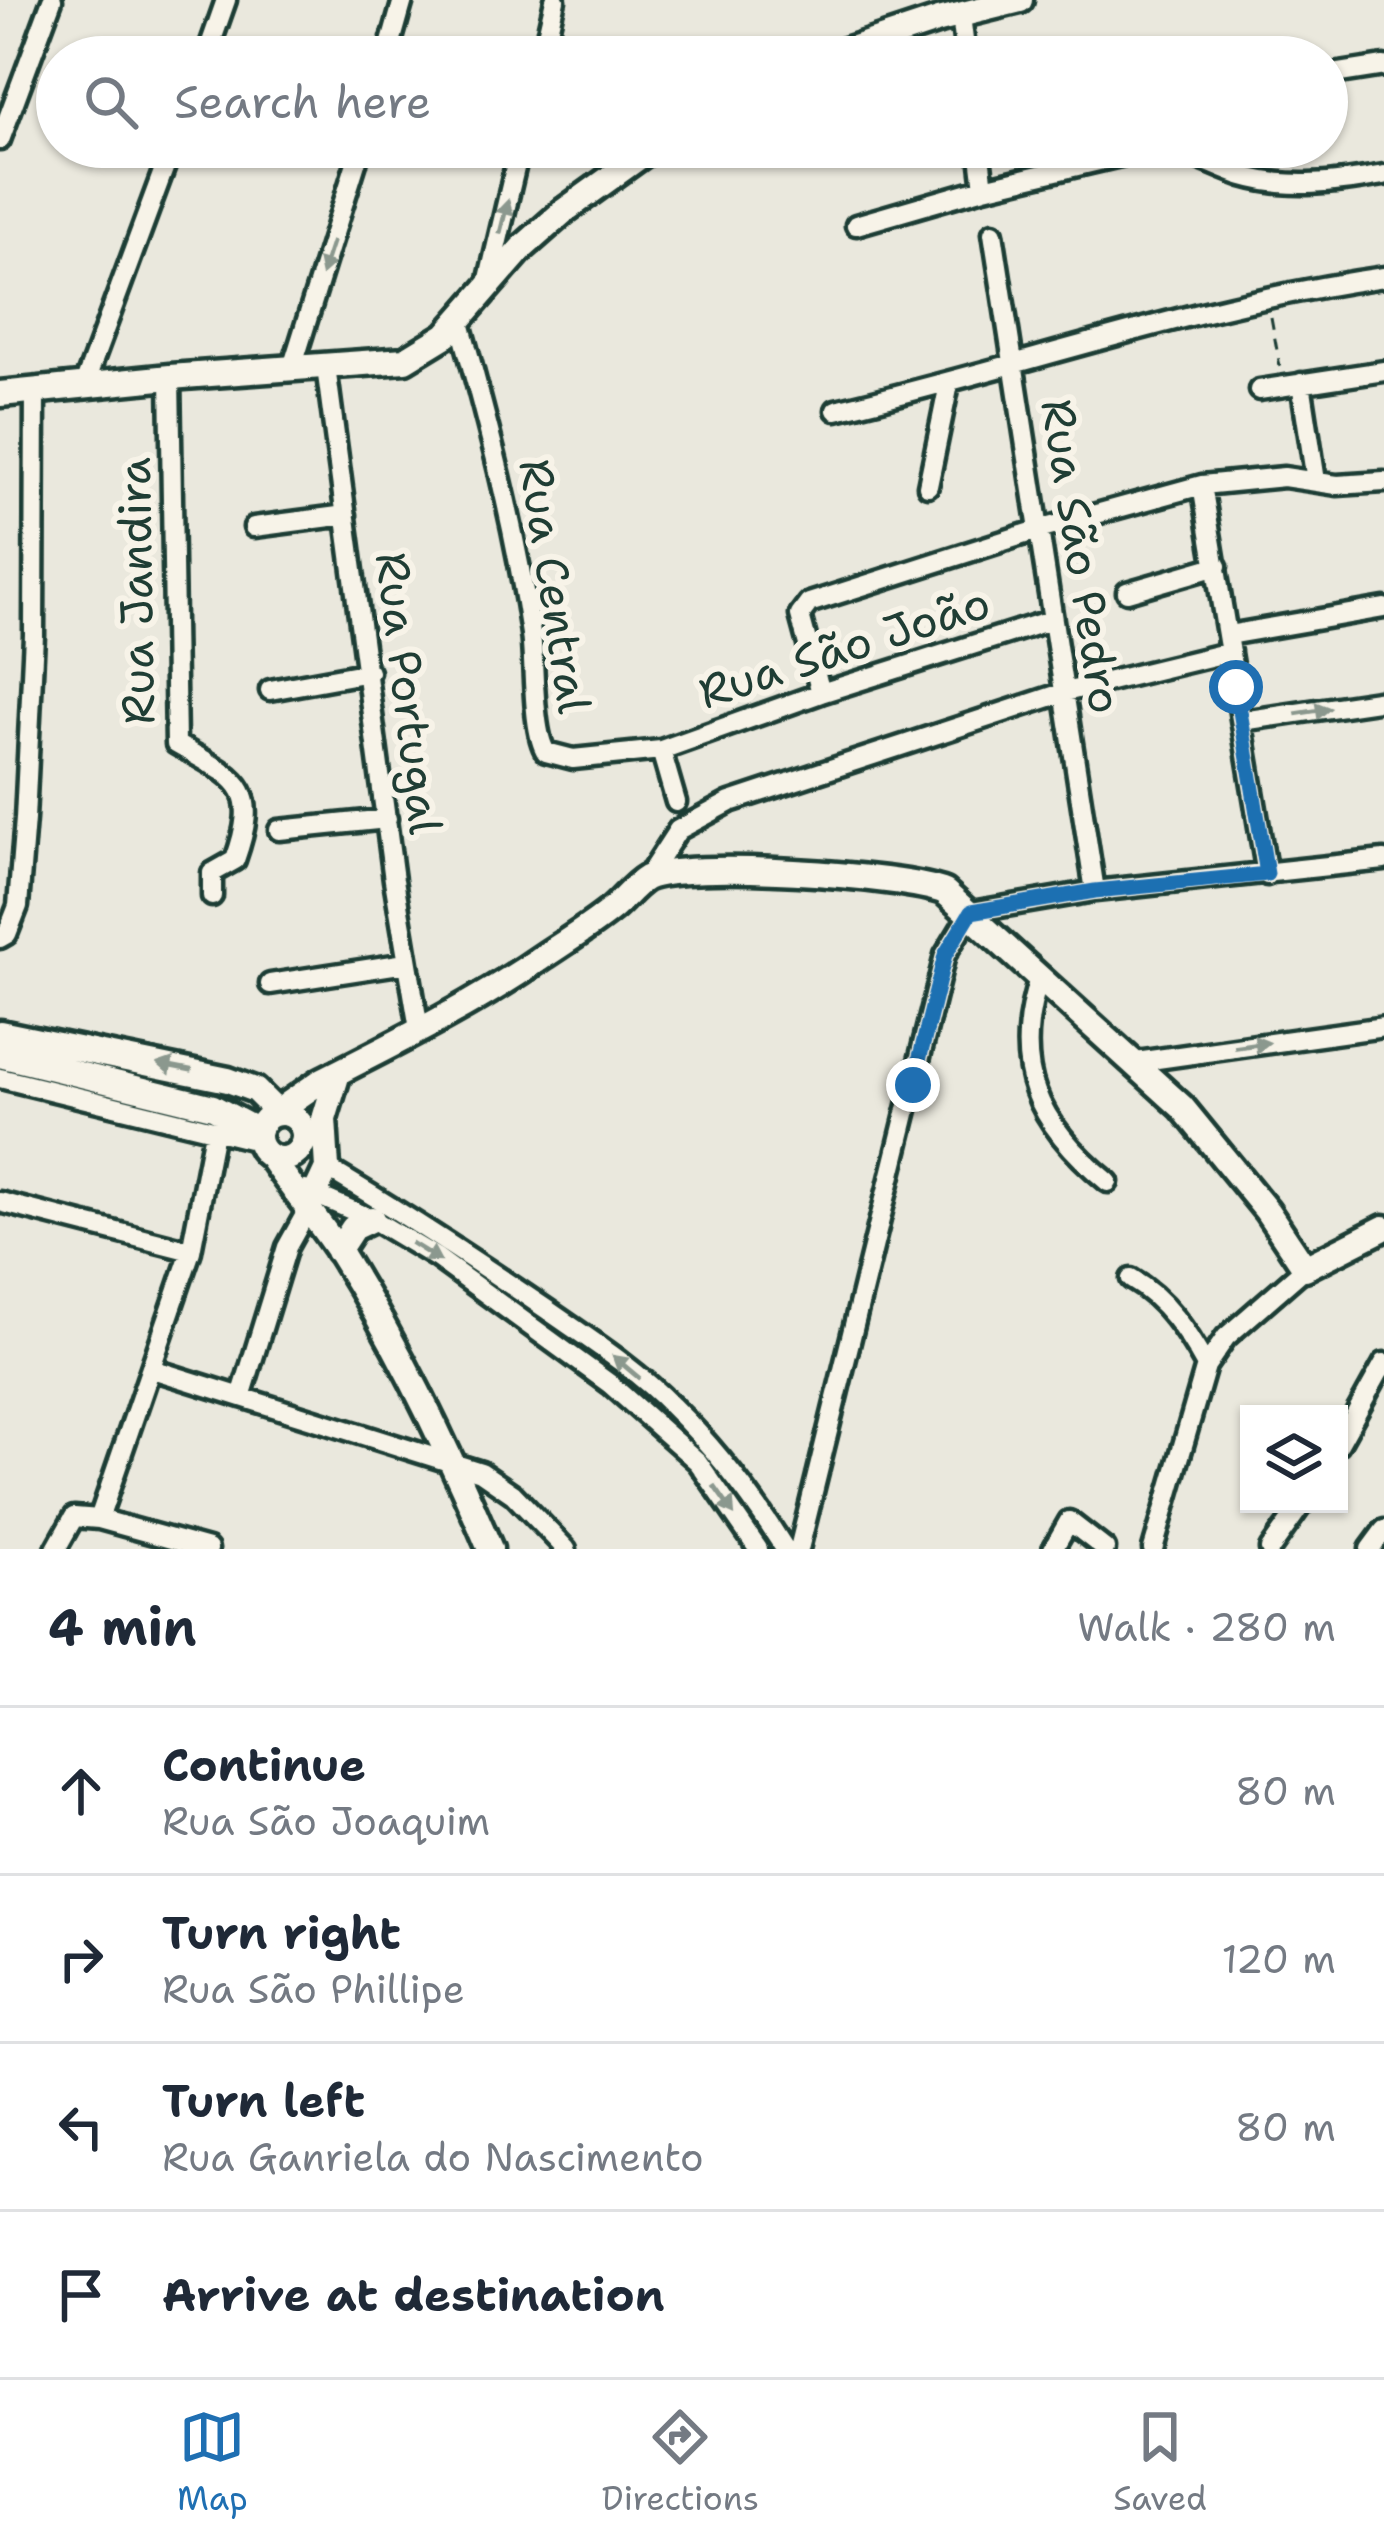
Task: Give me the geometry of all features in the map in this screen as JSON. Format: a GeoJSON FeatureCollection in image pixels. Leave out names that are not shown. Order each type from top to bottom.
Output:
{"type":"FeatureCollection","features":[{"type":"Feature","properties":{"kind":"main road"},"geometry":{"type":"LineString","coordinates":[[892,36],[1019,0]]}},
{"type":"Feature","properties":{"kind":"main road"},"geometry":{"type":"LineString","coordinates":[[0,394],[170,376],[405,360],[446,335],[522,248],[624,168]]}},
{"type":"Feature","properties":{"kind":"main road"},"geometry":{"type":"LineString","coordinates":[[490,1549],[454,1463],[312,1203],[285,1179],[262,1142],[262,1122],[338,1072],[539,960],[611,910],[646,878],[771,871],[898,879],[945,892],[1136,1062],[1208,1135],[1305,1268],[1384,1228]]}},
{"type":"Feature","properties":{"kind":"main road"},"geometry":{"type":"LineString","coordinates":[[0,1033],[228,1080],[256,1090],[301,1125],[303,1142],[327,1168]]}},
{"type":"Feature","properties":{"kind":"main road"},"geometry":{"type":"LineString","coordinates":[[0,1054],[213,1107],[289,1157],[324,1119],[338,1072]]}},
{"type":"Feature","properties":{"kind":"main road"},"geometry":{"type":"LineString","coordinates":[[312,1203],[327,1168],[324,1119]]}},
{"type":"Feature","properties":{"kind":"main road"},"geometry":{"type":"LineString","coordinates":[[338,1251],[353,1228],[372,1219]]}},
{"type":"Feature","properties":{"kind":"street"},"geometry":{"type":"LineString","coordinates":[[39,36],[52,0]]}},
{"type":"Feature","properties":{"kind":"street"},"geometry":{"type":"LineString","coordinates":[[213,36],[226,0]]}},
{"type":"Feature","properties":{"kind":"street"},"geometry":{"type":"LineString","coordinates":[[393,36],[403,0]]}},
{"type":"Feature","properties":{"kind":"street"},"geometry":{"type":"LineString","coordinates":[[547,36],[555,0]]}},
{"type":"Feature","properties":{"kind":"street"},"geometry":{"type":"LineString","coordinates":[[961,14],[964,36]]}},
{"type":"Feature","properties":{"kind":"street"},"geometry":{"type":"LineString","coordinates":[[0,140],[36,43]]}},
{"type":"Feature","properties":{"kind":"street"},"geometry":{"type":"LineString","coordinates":[[1348,71],[1384,65]]}},
{"type":"Feature","properties":{"kind":"street"},"geometry":{"type":"LineString","coordinates":[[84,385],[164,168]]}},
{"type":"Feature","properties":{"kind":"street"},"geometry":{"type":"LineString","coordinates":[[292,368],[354,168]]}},
{"type":"Feature","properties":{"kind":"street"},"geometry":{"type":"LineString","coordinates":[[487,288],[515,168]]}},
{"type":"Feature","properties":{"kind":"street"},"geometry":{"type":"LineString","coordinates":[[982,168],[984,188]]}},
{"type":"Feature","properties":{"kind":"street"},"geometry":{"type":"LineString","coordinates":[[856,225],[1068,168]]}},
{"type":"Feature","properties":{"kind":"street"},"geometry":{"type":"LineString","coordinates":[[1226,168],[1267,182],[1341,182],[1384,175]]}},
{"type":"Feature","properties":{"kind":"street","name":"Rua São Pedro"},"geometry":{"type":"LineString","coordinates":[[993,233],[1095,891]]}},
{"type":"Feature","properties":{"kind":"street"},"geometry":{"type":"LineString","coordinates":[[836,410],[949,384],[1267,296],[1384,277]]}},
{"type":"Feature","properties":{"kind":"street","name":"Rua Central"},"geometry":{"type":"LineString","coordinates":[[459,319],[509,502],[536,667],[542,747],[574,759],[661,750]]}},
{"type":"Feature","properties":{"kind":"street","name":"Rua Portugal"},"geometry":{"type":"LineString","coordinates":[[326,368],[418,1029]]}},
{"type":"Feature","properties":{"kind":"street"},"geometry":{"type":"LineString","coordinates":[[1259,390],[1384,371]]}},
{"type":"Feature","properties":{"kind":"street","name":"Rua Jandira"},"geometry":{"type":"LineString","coordinates":[[170,376],[176,744],[239,784],[247,803],[247,826],[235,860],[212,873],[212,896]]}},
{"type":"Feature","properties":{"kind":"street"},"geometry":{"type":"LineString","coordinates":[[928,486],[949,384]]}},
{"type":"Feature","properties":{"kind":"street"},"geometry":{"type":"LineString","coordinates":[[1293,385],[1316,481]]}},
{"type":"Feature","properties":{"kind":"street"},"geometry":{"type":"LineString","coordinates":[[0,938],[7,934],[17,906],[25,819],[34,635],[34,389]]}},
{"type":"Feature","properties":{"kind":"street"},"geometry":{"type":"LineString","coordinates":[[821,693],[800,615],[804,606],[1037,530],[1202,485],[1284,477],[1353,486],[1384,482]]}},
{"type":"Feature","properties":{"kind":"street"},"geometry":{"type":"LineString","coordinates":[[1202,485],[1267,874]]}},
{"type":"Feature","properties":{"kind":"street"},"geometry":{"type":"LineString","coordinates":[[254,527],[346,515]]}},
{"type":"Feature","properties":{"kind":"street"},"geometry":{"type":"LineString","coordinates":[[1127,592],[1217,566]]}},
{"type":"Feature","properties":{"kind":"street"},"geometry":{"type":"LineString","coordinates":[[646,878],[678,830],[701,814],[1065,692],[1229,644],[1384,608]]}},
{"type":"Feature","properties":{"kind":"street","name":"Rua São João"},"geometry":{"type":"LineString","coordinates":[[661,750],[1051,620]]}},
{"type":"Feature","properties":{"kind":"street"},"geometry":{"type":"LineString","coordinates":[[270,690],[369,672]]}},
{"type":"Feature","properties":{"kind":"street"},"geometry":{"type":"LineString","coordinates":[[1242,722],[1384,700]]}},
{"type":"Feature","properties":{"kind":"street"},"geometry":{"type":"LineString","coordinates":[[661,750],[676,802]]}},
{"type":"Feature","properties":{"kind":"street"},"geometry":{"type":"LineString","coordinates":[[279,830],[387,819]]}},
{"type":"Feature","properties":{"kind":"street"},"geometry":{"type":"LineString","coordinates":[[800,1549],[945,955],[971,912],[1095,891],[1384,860]]}},
{"type":"Feature","properties":{"kind":"street"},"geometry":{"type":"LineString","coordinates":[[270,984],[406,963]]}},
{"type":"Feature","properties":{"kind":"street"},"geometry":{"type":"LineString","coordinates":[[1040,976],[1026,1036],[1042,1108],[1066,1145],[1108,1182]]}},
{"type":"Feature","properties":{"kind":"street"},"geometry":{"type":"LineString","coordinates":[[1136,1062],[1384,1027]]}},
{"type":"Feature","properties":{"kind":"street"},"geometry":{"type":"LineString","coordinates":[[0,1078],[262,1142]]}},
{"type":"Feature","properties":{"kind":"street"},"geometry":{"type":"LineString","coordinates":[[99,1519],[191,1251],[214,1132]]}},
{"type":"Feature","properties":{"kind":"street"},"geometry":{"type":"LineString","coordinates":[[327,1168],[384,1200],[614,1356],[672,1405],[759,1507],[785,1549]]}},
{"type":"Feature","properties":{"kind":"street"},"geometry":{"type":"LineString","coordinates":[[0,1202],[191,1251]]}},
{"type":"Feature","properties":{"kind":"street"},"geometry":{"type":"LineString","coordinates":[[242,1397],[287,1247],[312,1203],[372,1219],[437,1258],[661,1426],[698,1462],[758,1549]]}},
{"type":"Feature","properties":{"kind":"street"},"geometry":{"type":"LineString","coordinates":[[1153,1549],[1205,1366],[1226,1336],[1305,1268]]}},
{"type":"Feature","properties":{"kind":"street"},"geometry":{"type":"LineString","coordinates":[[1131,1279],[1148,1289],[1187,1332],[1205,1366]]}},
{"type":"Feature","properties":{"kind":"street"},"geometry":{"type":"LineString","coordinates":[[501,1306],[515,1288]]}},
{"type":"Feature","properties":{"kind":"street"},"geometry":{"type":"LineString","coordinates":[[1348,1428],[1384,1363]]}},
{"type":"Feature","properties":{"kind":"street"},"geometry":{"type":"LineString","coordinates":[[152,1369],[481,1472],[513,1494],[566,1549]]}},
{"type":"Feature","properties":{"kind":"street"},"geometry":{"type":"LineString","coordinates":[[1270,1549],[1296,1513]]}},
{"type":"Feature","properties":{"kind":"street"},"geometry":{"type":"LineString","coordinates":[[56,1549],[74,1517],[99,1519],[208,1549]]}},
{"type":"Feature","properties":{"kind":"street"},"geometry":{"type":"LineString","coordinates":[[1053,1549],[1069,1521],[1105,1549]]}},
{"type":"Feature","properties":{"kind":"street"},"geometry":{"type":"LineString","coordinates":[[1370,1549],[1384,1530]]}},
{"type":"Feature","properties":{"kind":"path"},"geometry":{"type":"LineString","coordinates":[[1267,296],[1293,385]]}},
{"type":"Feature","properties":{"kind":"route"},"geometry":{"type":"LineString","coordinates":[[913,1085],[945,955],[971,912],[1095,891],[1267,874],[1236,687]]}}]}
